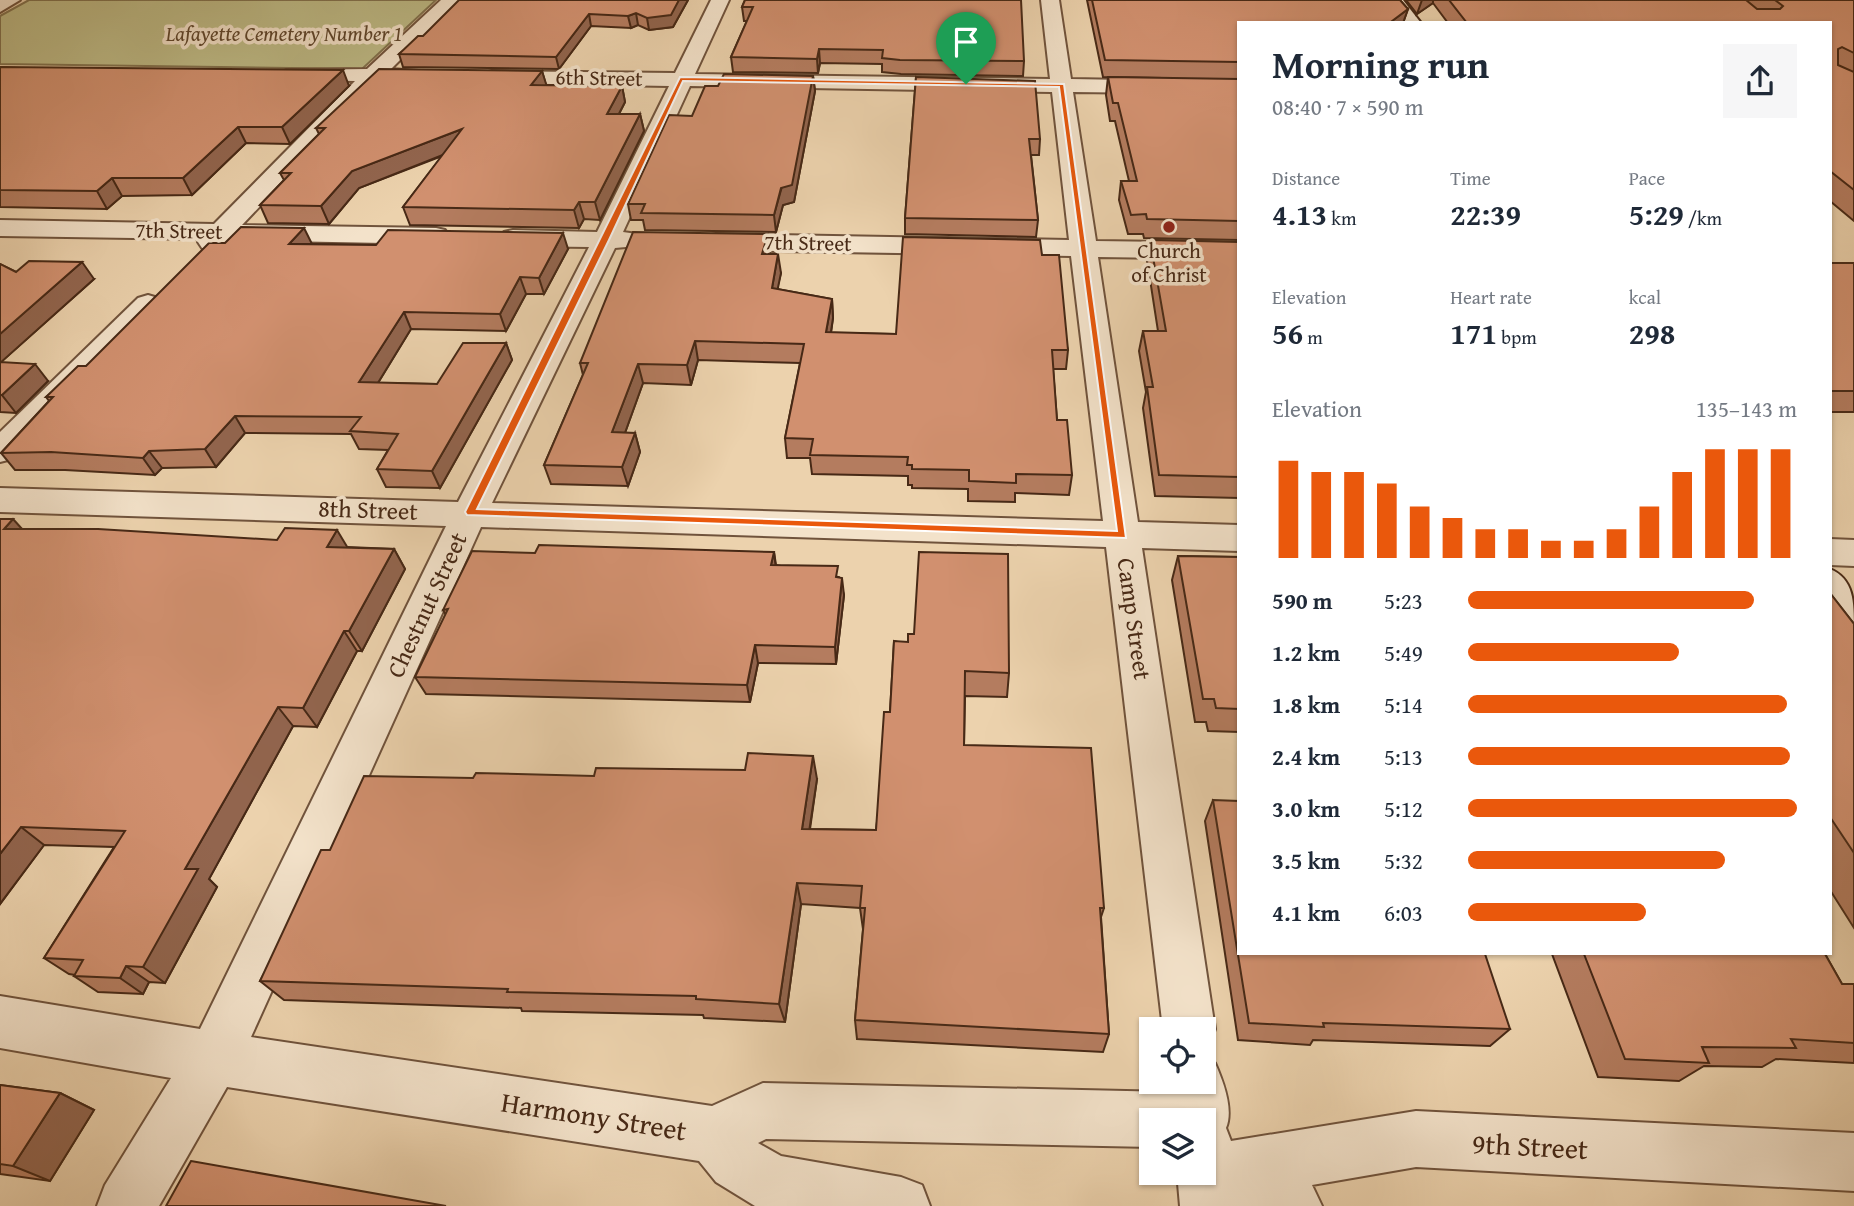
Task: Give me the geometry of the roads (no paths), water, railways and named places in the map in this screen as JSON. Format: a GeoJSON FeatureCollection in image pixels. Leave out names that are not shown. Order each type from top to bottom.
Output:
{"type":"FeatureCollection","features":[{"type":"Feature","properties":{"kind":"street"},"geometry":{"type":"LineString","coordinates":[[0,6],[11,0]]}},
{"type":"Feature","properties":{"kind":"street"},"geometry":{"type":"LineString","coordinates":[[193,260],[373,75],[451,0]]}},
{"type":"Feature","properties":{"kind":"street","name":"Chestnut Street"},"geometry":{"type":"LineString","coordinates":[[126,1206],[214,1058],[470,512],[606,240],[680,79],[720,0]]}},
{"type":"Feature","properties":{"kind":"street","name":"Camp Street"},"geometry":{"type":"LineString","coordinates":[[1050,0],[1187,1017]]}},
{"type":"Feature","properties":{"kind":"street"},"geometry":{"type":"LineString","coordinates":[[1394,0],[1410,21]]}},
{"type":"Feature","properties":{"kind":"street"},"geometry":{"type":"LineString","coordinates":[[276,74],[443,76]]}},
{"type":"Feature","properties":{"kind":"street","name":"6th Street"},"geometry":{"type":"LineString","coordinates":[[471,77],[1237,88]]}},
{"type":"Feature","properties":{"kind":"street","name":"7th Street"},"geometry":{"type":"LineString","coordinates":[[0,228],[455,237]]}},
{"type":"Feature","properties":{"kind":"street"},"geometry":{"type":"LineString","coordinates":[[482,237],[646,241]]}},
{"type":"Feature","properties":{"kind":"street","name":"7th Street"},"geometry":{"type":"LineString","coordinates":[[687,241],[1237,251]]}},
{"type":"Feature","properties":{"kind":"street"},"geometry":{"type":"LineString","coordinates":[[0,451],[164,289]]}},
{"type":"Feature","properties":{"kind":"street","name":"8th Street"},"geometry":{"type":"LineString","coordinates":[[0,500],[470,512],[1237,538]]}},
{"type":"Feature","properties":{"kind":"street"},"geometry":{"type":"LineString","coordinates":[[1832,552],[1854,553]]}},
{"type":"Feature","properties":{"kind":"street"},"geometry":{"type":"LineString","coordinates":[[1832,586],[1854,614]]}},
{"type":"Feature","properties":{"kind":"street","name":"Harmony Street"},"geometry":{"type":"LineString","coordinates":[[0,1022],[214,1058],[714,1135],[763,1111],[1139,1119]]}},
{"type":"Feature","properties":{"kind":"street"},"geometry":{"type":"LineString","coordinates":[[714,1135],[736,1162],[772,1184],[901,1206]]}},
{"type":"Feature","properties":{"kind":"street","name":"9th Street"},"geometry":{"type":"LineString","coordinates":[[1216,1160],[1416,1139],[1854,1162]]}},
{"type":"Feature","properties":{"kind":"street"},"geometry":{"type":"LineString","coordinates":[[1216,1167],[1293,1206]]}},
{"type":"Feature","properties":{"kind":"place","name":"Church of Christ"},"geometry":{"type":"Point","coordinates":[1169,227]}},
{"type":"Feature","properties":{"kind":"park label","name":"Lafayette Cemetery Number 1"},"geometry":{"type":"Point","coordinates":[284,34]}}]}
